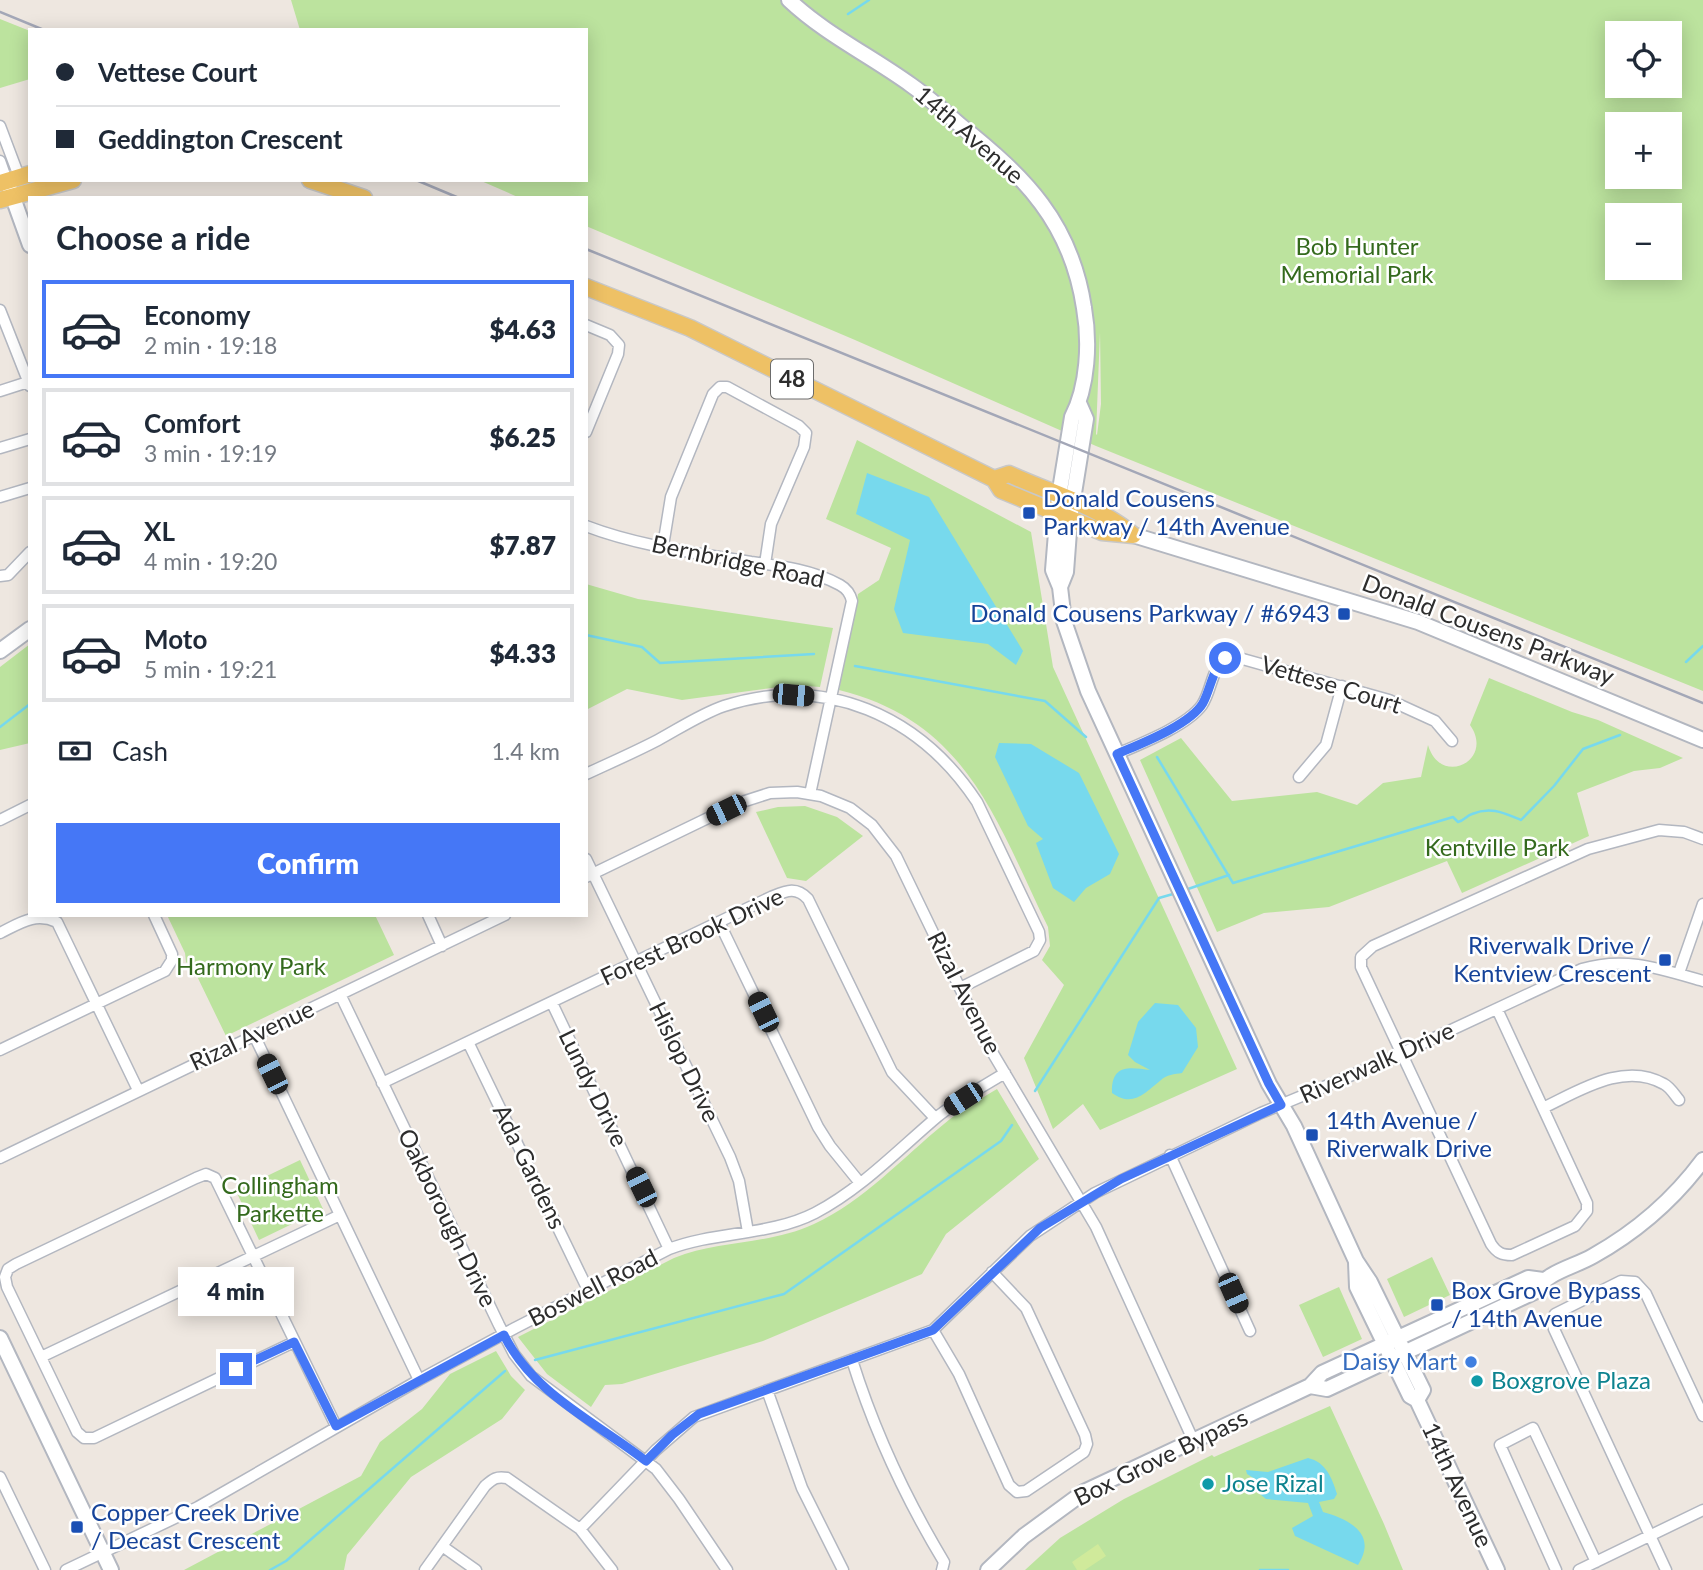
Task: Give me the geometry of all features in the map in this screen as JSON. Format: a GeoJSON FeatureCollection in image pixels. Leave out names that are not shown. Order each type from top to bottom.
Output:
{"type":"FeatureCollection","features":[{"type":"Feature","properties":{"kind":"main road","name":"14th Avenue"},"geometry":{"type":"LineString","coordinates":[[789,0],[805,15],[911,85],[989,148],[1041,200],[1073,260],[1087,323],[1086,358],[1079,403],[1072,417],[1065,507],[1053,570],[1060,587],[1068,633],[1088,691],[1263,1072],[1294,1126],[1356,1261],[1357,1287],[1391,1341],[1410,1396],[1417,1400],[1497,1570]]}},
{"type":"Feature","properties":{"kind":"main road"},"geometry":{"type":"LineString","coordinates":[[28,240],[16,209],[16,189],[60,182]]}},
{"type":"Feature","properties":{"kind":"main road"},"geometry":{"type":"LineString","coordinates":[[316,182],[358,196]]}},
{"type":"Feature","properties":{"kind":"main road","name":"Donald Cousens Parkway"},"geometry":{"type":"LineString","coordinates":[[588,287],[690,328],[995,479],[1009,474],[1065,507],[1122,526],[1133,535],[1418,622],[1703,740]]}},
{"type":"Feature","properties":{"kind":"main road"},"geometry":{"type":"LineString","coordinates":[[0,651],[28,630]]}},
{"type":"Feature","properties":{"kind":"main road","name":"Box Grove Bypass"},"geometry":{"type":"LineString","coordinates":[[1310,1386],[1327,1389],[1534,1292],[1542,1280],[1594,1255],[1644,1222],[1680,1189],[1703,1160]]}},
{"type":"Feature","properties":{"kind":"main road","name":"Box Grove Bypass"},"geometry":{"type":"LineString","coordinates":[[988,1570],[1024,1536],[1084,1492],[1310,1386],[1322,1373],[1391,1341],[1528,1278],[1542,1280]]}},
{"type":"Feature","properties":{"kind":"main road"},"geometry":{"type":"LineString","coordinates":[[0,1338],[111,1570]]}},
{"type":"Feature","properties":{"kind":"street"},"geometry":{"type":"LineString","coordinates":[[0,126],[16,189]]}},
{"type":"Feature","properties":{"kind":"street"},"geometry":{"type":"LineString","coordinates":[[0,161],[16,189]]}},
{"type":"Feature","properties":{"kind":"street"},"geometry":{"type":"LineString","coordinates":[[0,310],[28,381]]}},
{"type":"Feature","properties":{"kind":"street"},"geometry":{"type":"LineString","coordinates":[[588,326],[610,335],[619,345],[618,354],[588,427]]}},
{"type":"Feature","properties":{"kind":"street"},"geometry":{"type":"LineString","coordinates":[[0,347],[13,343]]}},
{"type":"Feature","properties":{"kind":"street"},"geometry":{"type":"LineString","coordinates":[[0,391],[28,384]]}},
{"type":"Feature","properties":{"kind":"street"},"geometry":{"type":"LineString","coordinates":[[663,546],[675,485],[713,394],[720,387],[726,387],[796,424],[806,433],[804,447],[771,524],[765,564]]}},
{"type":"Feature","properties":{"kind":"street"},"geometry":{"type":"LineString","coordinates":[[0,448],[28,440]]}},
{"type":"Feature","properties":{"kind":"street"},"geometry":{"type":"LineString","coordinates":[[0,497],[28,489]]}},
{"type":"Feature","properties":{"kind":"street","name":"Bernbridge Road"},"geometry":{"type":"LineString","coordinates":[[588,527],[628,540],[822,576],[844,586],[852,601],[810,794]]}},
{"type":"Feature","properties":{"kind":"street"},"geometry":{"type":"LineString","coordinates":[[0,576],[8,575],[28,554]]}},
{"type":"Feature","properties":{"kind":"street","name":"Vettese Court"},"geometry":{"type":"LineString","coordinates":[[1117,754],[1195,713],[1203,704],[1219,664],[1232,656],[1378,696],[1424,714],[1435,721],[1451,741]]}},
{"type":"Feature","properties":{"kind":"street"},"geometry":{"type":"LineString","coordinates":[[1299,778],[1325,744],[1342,686]]}},
{"type":"Feature","properties":{"kind":"street"},"geometry":{"type":"LineString","coordinates":[[588,773],[723,707],[757,698],[783,695],[831,699],[853,704],[887,718],[924,741],[951,766],[977,802],[1039,932],[1040,940],[1034,951],[960,988]]}},
{"type":"Feature","properties":{"kind":"street","name":"Rizal Avenue"},"geometry":{"type":"LineString","coordinates":[[590,875],[750,799],[778,792],[810,794],[835,801],[856,811],[884,838],[902,868],[985,1040],[1103,1240],[1194,1442]]}},
{"type":"Feature","properties":{"kind":"street"},"geometry":{"type":"LineString","coordinates":[[0,820],[28,806]]}},
{"type":"Feature","properties":{"kind":"street"},"geometry":{"type":"LineString","coordinates":[[1497,1009],[1587,1203],[1587,1211],[1575,1226],[1513,1255],[1503,1255],[1491,1244],[1361,967],[1361,957],[1367,949],[1588,849],[1658,830],[1684,832],[1703,839]]}},
{"type":"Feature","properties":{"kind":"street","name":"Hislop Drive"},"geometry":{"type":"LineString","coordinates":[[590,875],[636,962],[730,1157],[739,1181],[748,1232]]}},
{"type":"Feature","properties":{"kind":"street","name":"Forest Brook Drive"},"geometry":{"type":"LineString","coordinates":[[382,1083],[788,890],[804,895],[811,906],[892,1072],[935,1118]]}},
{"type":"Feature","properties":{"kind":"street"},"geometry":{"type":"LineString","coordinates":[[1679,973],[1703,904]]}},
{"type":"Feature","properties":{"kind":"street"},"geometry":{"type":"LineString","coordinates":[[0,933],[40,917]]}},
{"type":"Feature","properties":{"kind":"street"},"geometry":{"type":"LineString","coordinates":[[47,917],[57,922],[138,1090]]}},
{"type":"Feature","properties":{"kind":"street"},"geometry":{"type":"LineString","coordinates":[[0,1050],[165,971],[170,966],[172,954],[155,917]]}},
{"type":"Feature","properties":{"kind":"street"},"geometry":{"type":"LineString","coordinates":[[429,917],[442,946]]}},
{"type":"Feature","properties":{"kind":"street","name":"Rizal Avenue"},"geometry":{"type":"LineString","coordinates":[[0,1158],[501,917]]}},
{"type":"Feature","properties":{"kind":"street"},"geometry":{"type":"LineString","coordinates":[[719,922],[824,1137],[860,1183]]}},
{"type":"Feature","properties":{"kind":"street","name":"Riverwalk Drive"},"geometry":{"type":"LineString","coordinates":[[580,1529],[672,1435],[694,1417],[933,1330],[1040,1228],[1121,1179],[1170,1155],[1402,1053],[1571,974],[1597,965],[1637,963],[1703,981]]}},
{"type":"Feature","properties":{"kind":"street","name":"Oakborough Drive"},"geometry":{"type":"LineString","coordinates":[[340,994],[519,1361],[540,1384],[646,1461],[669,1485],[727,1570]]}},
{"type":"Feature","properties":{"kind":"street","name":"Lundy Drive"},"geometry":{"type":"LineString","coordinates":[[552,1003],[670,1249]]}},
{"type":"Feature","properties":{"kind":"street"},"geometry":{"type":"LineString","coordinates":[[254,1035],[419,1380]]}},
{"type":"Feature","properties":{"kind":"street","name":"Ada Gardens"},"geometry":{"type":"LineString","coordinates":[[468,1042],[589,1292]]}},
{"type":"Feature","properties":{"kind":"street","name":"Boswell Road"},"geometry":{"type":"LineString","coordinates":[[66,1570],[198,1507],[419,1380],[670,1249],[783,1225],[814,1213],[860,1183],[935,1118],[1005,1073]]}},
{"type":"Feature","properties":{"kind":"street"},"geometry":{"type":"LineString","coordinates":[[1543,1108],[1598,1082],[1634,1076],[1667,1085],[1679,1100]]}},
{"type":"Feature","properties":{"kind":"street"},"geometry":{"type":"LineString","coordinates":[[1170,1155],[1250,1331]]}},
{"type":"Feature","properties":{"kind":"street"},"geometry":{"type":"LineString","coordinates":[[294,1342],[94,1438],[84,1438],[77,1432],[7,1287],[5,1277],[8,1269],[172,1189],[206,1174],[215,1178],[336,1426]]}},
{"type":"Feature","properties":{"kind":"street"},"geometry":{"type":"LineString","coordinates":[[41,1357],[340,1214]]}},
{"type":"Feature","properties":{"kind":"street"},"geometry":{"type":"LineString","coordinates":[[933,1330],[959,1374],[1009,1485],[1017,1492],[1026,1491],[1084,1452],[1087,1444],[1085,1435],[1032,1320],[1019,1299],[992,1272]]}},
{"type":"Feature","properties":{"kind":"street"},"geometry":{"type":"LineString","coordinates":[[1667,1570],[1552,1320],[1559,1310],[1620,1281],[1635,1282],[1646,1294],[1703,1416]]}},
{"type":"Feature","properties":{"kind":"street"},"geometry":{"type":"LineString","coordinates":[[852,1360],[863,1395],[916,1513],[944,1562],[942,1570]]}},
{"type":"Feature","properties":{"kind":"street"},"geometry":{"type":"LineString","coordinates":[[766,1390],[802,1488],[843,1570]]}},
{"type":"Feature","properties":{"kind":"street"},"geometry":{"type":"LineString","coordinates":[[1556,1570],[1500,1445],[1534,1428],[1596,1562]]}},
{"type":"Feature","properties":{"kind":"street"},"geometry":{"type":"LineString","coordinates":[[0,1476],[45,1570]]}},
{"type":"Feature","properties":{"kind":"street"},"geometry":{"type":"LineString","coordinates":[[425,1570],[485,1486],[493,1478],[500,1477],[507,1478],[580,1529],[612,1570]]}},
{"type":"Feature","properties":{"kind":"street"},"geometry":{"type":"LineString","coordinates":[[1579,1570],[1703,1510]]}},
{"type":"Feature","properties":{"kind":"street"},"geometry":{"type":"LineString","coordinates":[[442,1546],[476,1570]]}},
{"type":"Feature","properties":{"kind":"green space","name":"Bob Hunter Memorial Park"},"geometry":{"type":"Polygon","coordinates":[[[291,0],[1703,0],[1703,691],[1096,446],[588,227],[588,196],[515,196],[484,182],[588,182],[588,28],[299,28],[291,0]],[[1100,332],[1097,435],[1101,404],[1100,332]]]}},
{"type":"Feature","properties":{"kind":"green space"},"geometry":{"type":"Polygon","coordinates":[[[0,19],[28,30],[28,80],[0,88],[0,19]]]}},
{"type":"Feature","properties":{"kind":"green space"},"geometry":{"type":"Polygon","coordinates":[[[857,440],[1031,532],[1053,667],[1237,1069],[1100,1130],[1083,1104],[1053,1129],[1024,1058],[1064,985],[1042,960],[1050,946],[1048,927],[1012,850],[972,781],[948,751],[919,726],[883,705],[839,690],[858,594],[879,580],[891,548],[826,519],[857,440]]]}},
{"type":"Feature","properties":{"kind":"green space"},"geometry":{"type":"Polygon","coordinates":[[[588,585],[638,599],[833,628],[820,687],[794,685],[682,700],[627,689],[588,709],[588,585]]]}},
{"type":"Feature","properties":{"kind":"green space"},"geometry":{"type":"Polygon","coordinates":[[[28,646],[28,743],[0,750],[0,667],[28,646]]]}},
{"type":"Feature","properties":{"kind":"green space","name":"Kentville Park"},"geometry":{"type":"Polygon","coordinates":[[[1489,678],[1598,720],[1683,758],[1660,768],[1634,771],[1577,793],[1589,836],[1462,893],[1447,861],[1329,907],[1264,913],[1217,932],[1140,760],[1181,738],[1232,801],[1317,792],[1357,805],[1383,783],[1421,777],[1428,745],[1435,758],[1444,765],[1454,767],[1471,758],[1476,749],[1476,738],[1470,725],[1489,678]]]}},
{"type":"Feature","properties":{"kind":"green space"},"geometry":{"type":"Polygon","coordinates":[[[805,806],[837,817],[863,836],[806,881],[787,878],[756,812],[778,807],[805,806]]]}},
{"type":"Feature","properties":{"kind":"green space","name":"Harmony Park"},"geometry":{"type":"Polygon","coordinates":[[[168,917],[376,917],[394,955],[226,1036],[194,970],[186,962],[185,953],[168,917]]]}},
{"type":"Feature","properties":{"kind":"green space"},"geometry":{"type":"Polygon","coordinates":[[[997,1089],[1039,1159],[946,1234],[922,1274],[763,1341],[622,1384],[605,1385],[591,1407],[547,1374],[518,1337],[674,1258],[709,1248],[779,1236],[814,1224],[850,1203],[950,1119],[997,1089]]]}},
{"type":"Feature","properties":{"kind":"green space","name":"Collingham Parkette"},"geometry":{"type":"Polygon","coordinates":[[[300,1160],[323,1209],[259,1240],[236,1191],[300,1160]]]}},
{"type":"Feature","properties":{"kind":"green space"},"geometry":{"type":"Polygon","coordinates":[[[1432,1257],[1450,1295],[1404,1317],[1387,1279],[1432,1257]]]}},
{"type":"Feature","properties":{"kind":"green space"},"geometry":{"type":"Polygon","coordinates":[[[1339,1287],[1362,1339],[1323,1357],[1299,1305],[1339,1287]]]}},
{"type":"Feature","properties":{"kind":"green space"},"geometry":{"type":"Polygon","coordinates":[[[496,1351],[511,1376],[525,1390],[502,1419],[411,1477],[347,1555],[344,1570],[184,1570],[361,1476],[380,1442],[422,1409],[450,1374],[496,1351]]]}},
{"type":"Feature","properties":{"kind":"green space"},"geometry":{"type":"Polygon","coordinates":[[[1330,1406],[1403,1570],[1025,1570],[1060,1538],[1124,1499],[1212,1455],[1214,1457],[1330,1406]]]}},
{"type":"Feature","properties":{"kind":"green space"},"geometry":{"type":"Polygon","coordinates":[[[1098,1544],[1106,1556],[1085,1570],[1077,1570],[1072,1562],[1098,1544]]]}},
{"type":"Feature","properties":{"kind":"water"},"geometry":{"type":"Polygon","coordinates":[[[867,473],[929,497],[1023,651],[1016,665],[988,644],[903,633],[894,609],[910,540],[856,514],[867,473]]]}},
{"type":"Feature","properties":{"kind":"water"},"geometry":{"type":"Polygon","coordinates":[[[999,743],[1031,744],[1079,773],[1119,854],[1110,874],[1086,888],[1074,902],[1053,888],[1036,843],[1043,839],[1028,826],[995,757],[999,743]]]}},
{"type":"Feature","properties":{"kind":"water"},"geometry":{"type":"Polygon","coordinates":[[[1155,1003],[1178,1005],[1196,1028],[1198,1047],[1182,1073],[1165,1077],[1144,1094],[1133,1099],[1119,1097],[1112,1093],[1112,1084],[1118,1072],[1128,1068],[1150,1070],[1128,1055],[1138,1022],[1155,1003]]]}},
{"type":"Feature","properties":{"kind":"water"},"geometry":{"type":"Polygon","coordinates":[[[1308,1458],[1324,1467],[1337,1494],[1334,1499],[1319,1502],[1323,1512],[1351,1524],[1363,1536],[1365,1545],[1358,1565],[1295,1536],[1292,1528],[1313,1516],[1308,1503],[1266,1499],[1255,1490],[1255,1479],[1247,1474],[1246,1470],[1268,1472],[1308,1458]]]}},
{"type":"Feature","properties":{"kind":"waterway"},"geometry":{"type":"LineString","coordinates":[[848,14],[869,0]]}},
{"type":"Feature","properties":{"kind":"waterway"},"geometry":{"type":"LineString","coordinates":[[588,635],[642,647],[660,663],[814,654]]}},
{"type":"Feature","properties":{"kind":"waterway"},"geometry":{"type":"LineString","coordinates":[[1686,662],[1703,646]]}},
{"type":"Feature","properties":{"kind":"waterway"},"geometry":{"type":"LineString","coordinates":[[855,666],[1045,701],[1086,737]]}},
{"type":"Feature","properties":{"kind":"waterway"},"geometry":{"type":"LineString","coordinates":[[0,727],[28,706]]}},
{"type":"Feature","properties":{"kind":"waterway"},"geometry":{"type":"LineString","coordinates":[[1157,757],[1233,883],[1453,817],[1458,822],[1472,814],[1491,811],[1521,820],[1554,786],[1583,749],[1620,735]]}},
{"type":"Feature","properties":{"kind":"waterway"},"geometry":{"type":"LineString","coordinates":[[1188,889],[1229,875]]}},
{"type":"Feature","properties":{"kind":"waterway"},"geometry":{"type":"LineString","coordinates":[[1035,1091],[1159,898],[1173,894]]}},
{"type":"Feature","properties":{"kind":"waterway"},"geometry":{"type":"LineString","coordinates":[[535,1360],[784,1294],[1001,1141],[1012,1125]]}},
{"type":"Feature","properties":{"kind":"waterway"},"geometry":{"type":"LineString","coordinates":[[270,1570],[286,1561],[505,1371]]}},
{"type":"Feature","properties":{"kind":"waterway"},"geometry":{"type":"LineString","coordinates":[[1260,1570],[1288,1570]]}},
{"type":"Feature","properties":{"kind":"railway"},"geometry":{"type":"LineString","coordinates":[[0,12],[39,28]]}},
{"type":"Feature","properties":{"kind":"railway"},"geometry":{"type":"LineString","coordinates":[[421,182],[454,196]]}},
{"type":"Feature","properties":{"kind":"railway"},"geometry":{"type":"LineString","coordinates":[[588,250],[1703,703]]}},
{"type":"Feature","properties":{"kind":"place","name":"Donald Cousens Parkway / 14th Avenue"},"geometry":{"type":"Point","coordinates":[1029,513]}},
{"type":"Feature","properties":{"kind":"place","name":"Donald Cousens Parkway / #6943"},"geometry":{"type":"Point","coordinates":[1344,614]}},
{"type":"Feature","properties":{"kind":"place","name":"Riverwalk Drive / Kentview Crescent"},"geometry":{"type":"Point","coordinates":[1665,960]}},
{"type":"Feature","properties":{"kind":"place","name":"14th Avenue / Riverwalk Drive"},"geometry":{"type":"Point","coordinates":[1312,1135]}},
{"type":"Feature","properties":{"kind":"place","name":"Box Grove Bypass / 14th Avenue"},"geometry":{"type":"Point","coordinates":[1437,1305]}},
{"type":"Feature","properties":{"kind":"place","name":"Daisy Mart"},"geometry":{"type":"Point","coordinates":[1471,1362]}},
{"type":"Feature","properties":{"kind":"place","name":"Boxgrove Plaza"},"geometry":{"type":"Point","coordinates":[1477,1381]}},
{"type":"Feature","properties":{"kind":"place","name":"Jose Rizal"},"geometry":{"type":"Point","coordinates":[1208,1484]}},
{"type":"Feature","properties":{"kind":"place","name":"Copper Creek Drive / Decast Crescent"},"geometry":{"type":"Point","coordinates":[77,1527]}},
{"type":"Feature","properties":{"kind":"route"},"geometry":{"type":"LineString","coordinates":[[236,1369],[294,1342],[336,1426],[504,1335],[519,1361],[540,1384],[646,1461],[672,1435],[699,1414],[933,1330],[1040,1228],[1121,1179],[1281,1105],[1117,754],[1195,713],[1203,704],[1219,664],[1225,658]]}}]}
